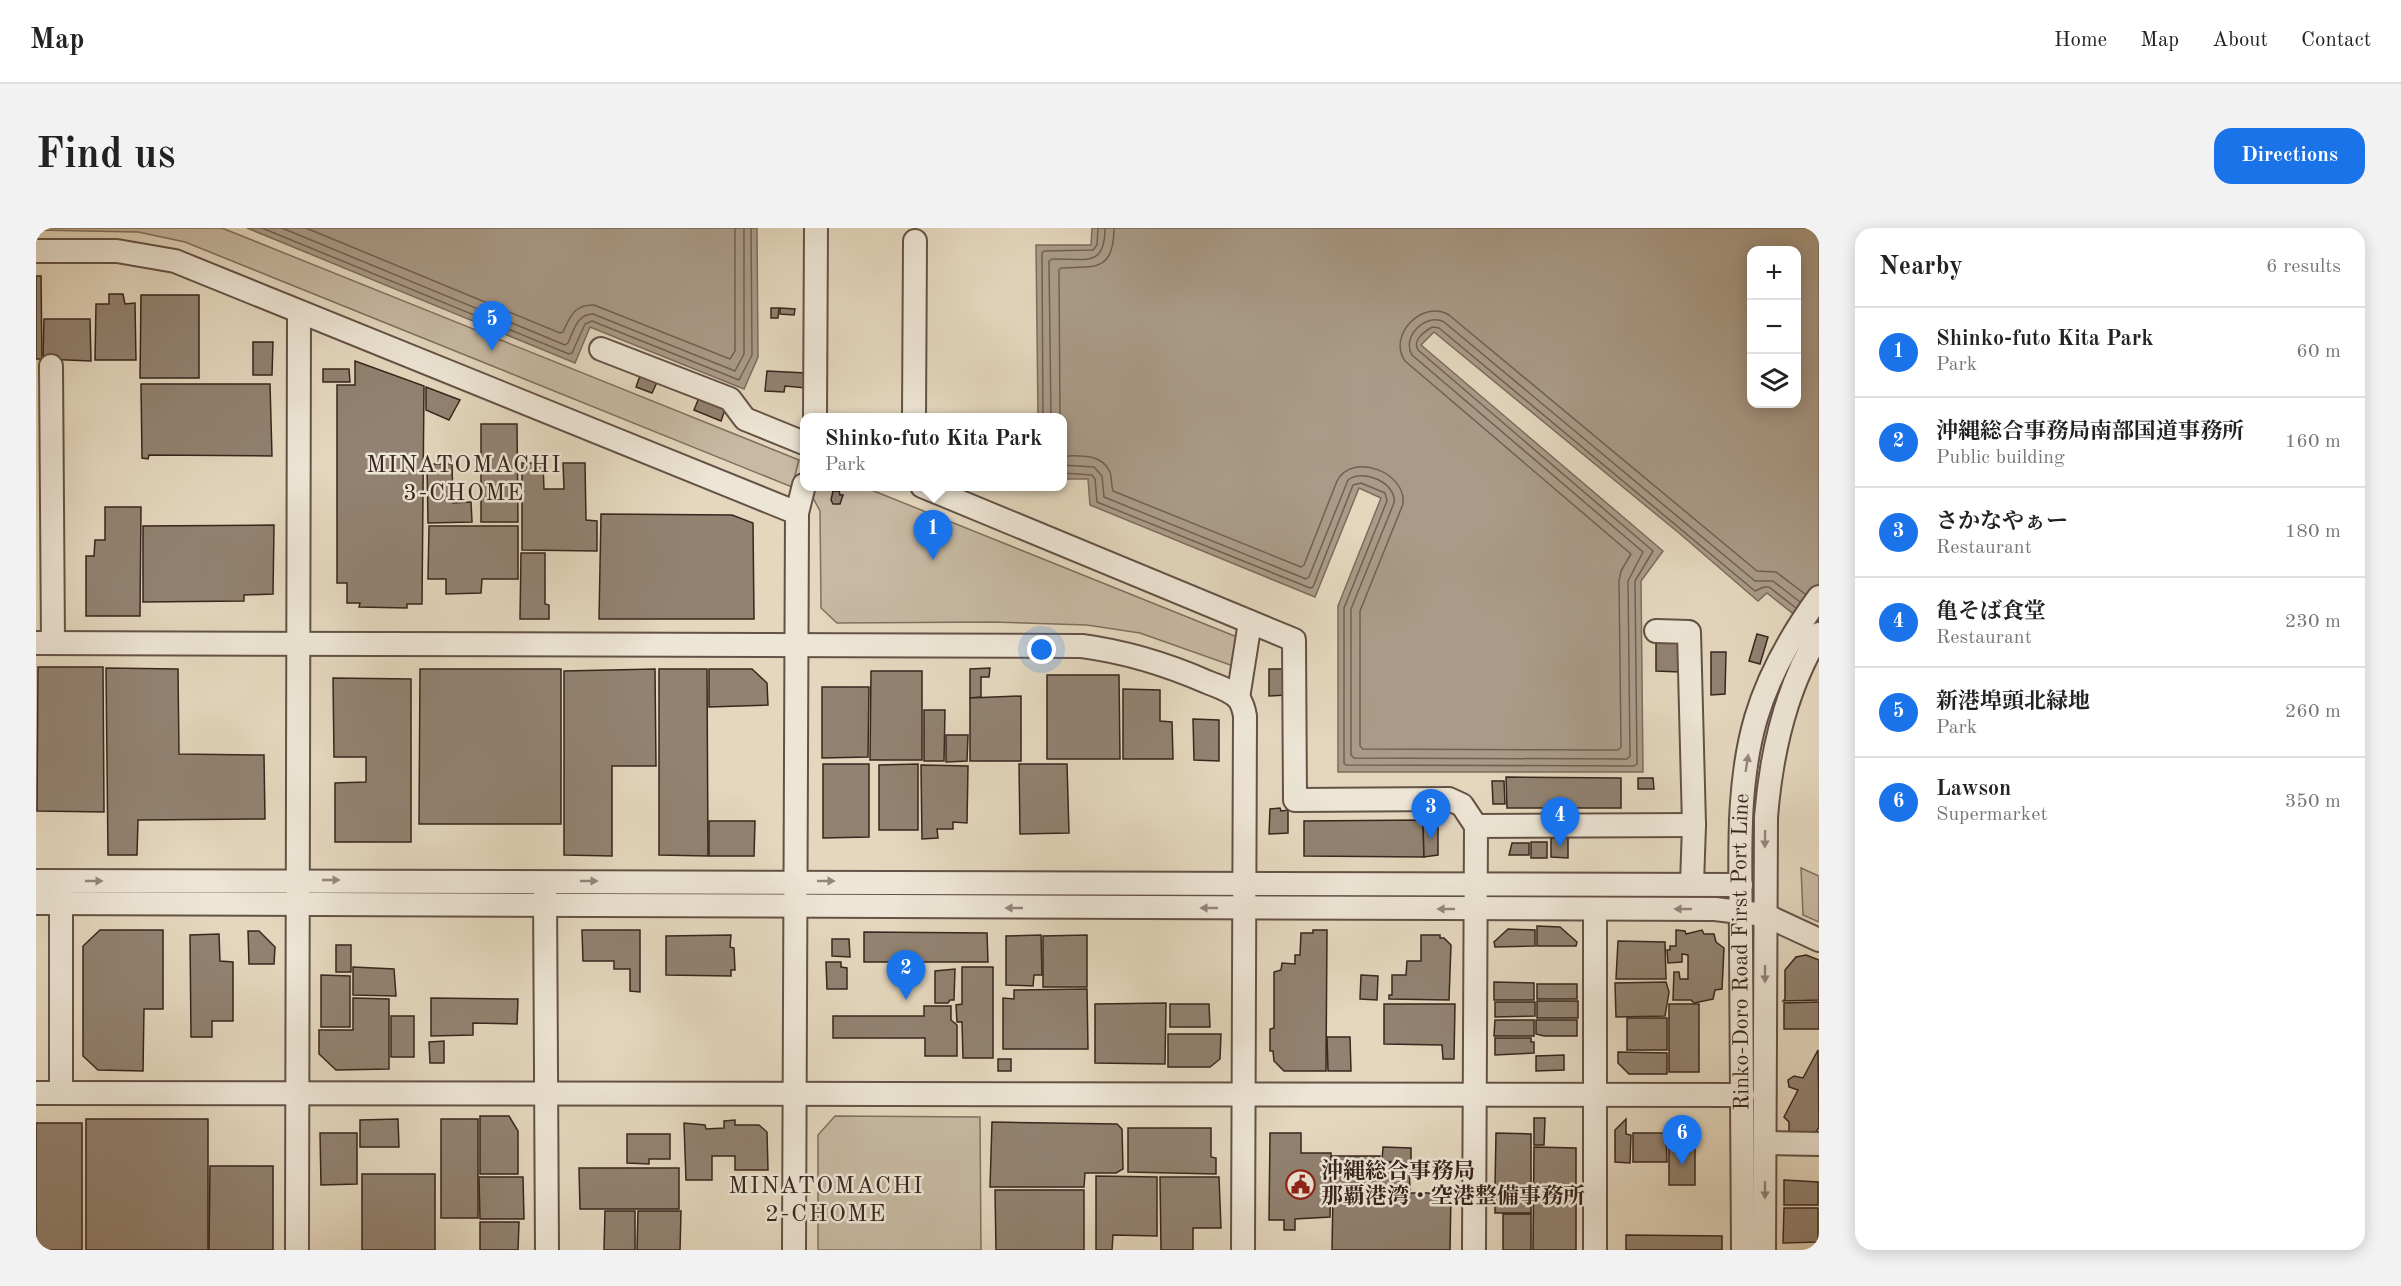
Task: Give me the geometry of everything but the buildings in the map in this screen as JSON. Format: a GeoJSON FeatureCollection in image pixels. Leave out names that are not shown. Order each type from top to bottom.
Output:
{"type":"FeatureCollection","features":[{"type":"Feature","properties":{"kind":"street"},"geometry":{"type":"LineString","coordinates":[[814,413],[816,228]]}},
{"type":"Feature","properties":{"kind":"street"},"geometry":{"type":"LineString","coordinates":[[914,413],[915,241]]}},
{"type":"Feature","properties":{"kind":"street"},"geometry":{"type":"LineString","coordinates":[[36,250],[117,251],[175,261],[796,513]]}},
{"type":"Feature","properties":{"kind":"street"},"geometry":{"type":"LineString","coordinates":[[297,1250],[298,312]]}},
{"type":"Feature","properties":{"kind":"street"},"geometry":{"type":"LineString","coordinates":[[601,349],[730,399],[746,419],[800,441]]}},
{"type":"Feature","properties":{"kind":"street"},"geometry":{"type":"LineString","coordinates":[[51,366],[45,643],[1083,646],[1141,656],[1229,691],[1244,707],[1245,716],[1244,1250]]}},
{"type":"Feature","properties":{"kind":"street"},"geometry":{"type":"LineString","coordinates":[[794,1250],[796,513],[802,491]]}},
{"type":"Feature","properties":{"kind":"street"},"geometry":{"type":"LineString","coordinates":[[934,491],[1294,640],[1295,800],[1449,799],[1462,805],[1476,826],[1474,1250]]}},
{"type":"Feature","properties":{"kind":"street","name":"Rinko-Doro Road First Port Line"},"geometry":{"type":"LineString","coordinates":[[1743,1250],[1741,885],[1742,811],[1748,756],[1762,699],[1794,633],[1819,597]]}},
{"type":"Feature","properties":{"kind":"street"},"geometry":{"type":"LineString","coordinates":[[1238,698],[1250,622]]}},
{"type":"Feature","properties":{"kind":"street"},"geometry":{"type":"LineString","coordinates":[[1656,631],[1689,632],[1694,825],[1692,884]]}},
{"type":"Feature","properties":{"kind":"street","name":"Rinko-Doro Road First Port Line"},"geometry":{"type":"LineString","coordinates":[[1764,1250],[1766,817],[1769,780],[1782,724],[1800,671],[1819,634]]}},
{"type":"Feature","properties":{"kind":"street"},"geometry":{"type":"LineString","coordinates":[[1476,826],[1694,825]]}},
{"type":"Feature","properties":{"kind":"street"},"geometry":{"type":"LineString","coordinates":[[36,881],[1692,884],[1741,885],[1765,915]]}},
{"type":"Feature","properties":{"kind":"street"},"geometry":{"type":"LineString","coordinates":[[60,881],[61,1093]]}},
{"type":"Feature","properties":{"kind":"street"},"geometry":{"type":"LineString","coordinates":[[545,881],[547,1250]]}},
{"type":"Feature","properties":{"kind":"street"},"geometry":{"type":"LineString","coordinates":[[36,903],[1715,909],[1765,915],[1819,939]]}},
{"type":"Feature","properties":{"kind":"street"},"geometry":{"type":"LineString","coordinates":[[1595,910],[1595,1250]]}},
{"type":"Feature","properties":{"kind":"street"},"geometry":{"type":"LineString","coordinates":[[36,1093],[1743,1095]]}},
{"type":"Feature","properties":{"kind":"street"},"geometry":{"type":"LineString","coordinates":[[1765,1143],[1819,1144]]}},
{"type":"Feature","properties":{"kind":"shaded area"},"geometry":{"type":"Polygon","coordinates":[[[36,228],[222,228],[799,460],[792,487],[185,242],[138,232],[36,230],[36,228]]]}},
{"type":"Feature","properties":{"kind":"shaded area"},"geometry":{"type":"Polygon","coordinates":[[[814,491],[874,491],[1242,639],[1236,667],[1140,633],[1087,625],[993,622],[837,623],[821,608],[820,511],[812,496],[814,491]]]}},
{"type":"Feature","properties":{"kind":"shaded area"},"geometry":{"type":"Polygon","coordinates":[[[1801,868],[1819,876],[1819,922],[1803,915],[1801,868]]]}},
{"type":"Feature","properties":{"kind":"shaded area"},"geometry":{"type":"Polygon","coordinates":[[[835,1116],[980,1117],[981,1250],[818,1250],[818,1135],[835,1116]]]}},
{"type":"Feature","properties":{"kind":"water"},"geometry":{"type":"Polygon","coordinates":[[[247,228],[757,228],[758,357],[744,389],[590,327],[575,363],[247,228]]]}},
{"type":"Feature","properties":{"kind":"water"},"geometry":{"type":"Polygon","coordinates":[[[1092,228],[1819,228],[1819,634],[1767,593],[1758,601],[1679,533],[1434,332],[1421,345],[1663,551],[1641,581],[1643,772],[1338,772],[1338,606],[1381,498],[1359,488],[1315,597],[1090,505],[1088,479],[1067,479],[1067,413],[1038,413],[1036,245],[1091,245],[1092,228]]]}},
{"type":"Feature","properties":{"kind":"place","name":"新港埠頭北緑地"},"geometry":{"type":"Point","coordinates":[492,351]}},
{"type":"Feature","properties":{"kind":"place","name":"Shinko-futo Kita Park"},"geometry":{"type":"Point","coordinates":[933,560]}},
{"type":"Feature","properties":{"kind":"place","name":"さかなやぁー"},"geometry":{"type":"Point","coordinates":[1431,839]}},
{"type":"Feature","properties":{"kind":"place","name":"亀そば食堂"},"geometry":{"type":"Point","coordinates":[1560,847]}},
{"type":"Feature","properties":{"kind":"place","name":"沖縄総合事務局南部国道事務所"},"geometry":{"type":"Point","coordinates":[906,1000]}},
{"type":"Feature","properties":{"kind":"place","name":"Lawson"},"geometry":{"type":"Point","coordinates":[1682,1165]}},
{"type":"Feature","properties":{"kind":"place","name":"沖縄総合事務局 那覇港湾・空港整備事務所"},"geometry":{"type":"Point","coordinates":[1300,1185]}},
{"type":"Feature","properties":{"kind":"district","name":"MINATOMACHI 3-CHOME"},"geometry":{"type":"Point","coordinates":[464,480]}},
{"type":"Feature","properties":{"kind":"district","name":"MINATOMACHI 2-CHOME"},"geometry":{"type":"Point","coordinates":[826,1201]}}]}
